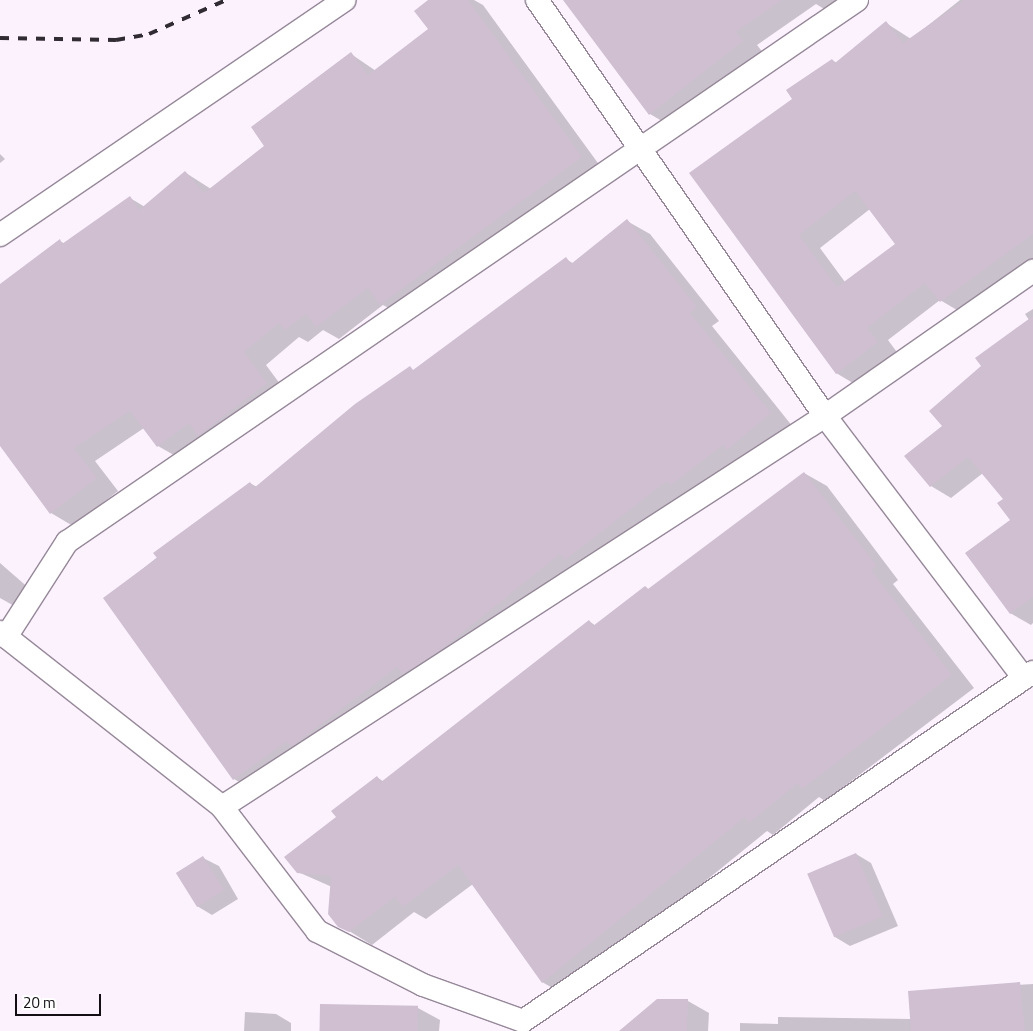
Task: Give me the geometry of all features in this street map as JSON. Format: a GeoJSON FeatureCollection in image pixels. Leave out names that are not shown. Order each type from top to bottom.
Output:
{"type":"FeatureCollection","features":[{"type":"Feature","properties":{"kind":"street"},"geometry":{"type":"LineString","coordinates":[[0,234],[344,0]]}},
{"type":"Feature","properties":{"kind":"street"},"geometry":{"type":"LineString","coordinates":[[537,0],[642,149],[825,416],[1029,675],[524,1026],[423,985],[317,931],[222,807],[3,634],[67,542],[642,149],[857,0]]}},
{"type":"Feature","properties":{"kind":"street"},"geometry":{"type":"LineString","coordinates":[[222,807],[825,416],[1033,271]]}},
{"type":"Feature","properties":{"kind":"building"},"geometry":{"type":"Polygon","coordinates":[[[428,0],[468,0],[582,157],[380,305],[368,288],[316,327],[306,314],[285,330],[279,323],[244,352],[267,383],[198,436],[189,423],[157,447],[130,411],[74,448],[97,478],[50,514],[0,446],[0,284],[60,239],[62,244],[130,196],[139,210],[185,171],[204,193],[264,146],[251,127],[351,52],[368,75],[428,29],[414,11],[428,0]]]}},
{"type":"Feature","properties":{"kind":"building"},"geometry":{"type":"Polygon","coordinates":[[[563,0],[782,0],[736,32],[743,41],[649,115],[563,0]]]}},
{"type":"Feature","properties":{"kind":"building"},"geometry":{"type":"Polygon","coordinates":[[[964,0],[1033,0],[1033,234],[940,302],[925,283],[867,328],[878,342],[836,374],[689,173],[792,99],[786,90],[832,59],[835,63],[886,21],[903,43],[964,0]],[[855,191],[799,235],[837,287],[895,244],[855,191]]]}},
{"type":"Feature","properties":{"kind":"building"},"geometry":{"type":"Polygon","coordinates":[[[627,219],[697,307],[690,313],[771,413],[727,450],[723,445],[671,485],[667,481],[565,560],[560,554],[438,652],[403,674],[397,667],[292,746],[286,742],[233,780],[103,598],[157,558],[153,553],[250,482],[254,488],[355,404],[410,366],[413,370],[566,257],[571,264],[627,219]]]}},
{"type":"Feature","properties":{"kind":"building"},"geometry":{"type":"Polygon","coordinates":[[[1033,316],[1033,597],[1010,614],[965,553],[1010,520],[997,503],[1003,499],[968,457],[930,487],[904,456],[942,426],[929,411],[981,366],[975,358],[1033,316]]]}},
{"type":"Feature","properties":{"kind":"building"},"geometry":{"type":"Polygon","coordinates":[[[804,472],[877,566],[871,570],[952,675],[802,789],[798,783],[749,823],[745,817],[542,983],[458,865],[403,907],[395,897],[349,932],[338,927],[328,914],[331,876],[297,873],[284,857],[336,817],[331,811],[377,776],[381,782],[589,620],[593,626],[645,586],[648,589],[804,472]]]}},
{"type":"Feature","properties":{"kind":"building"},"geometry":{"type":"Polygon","coordinates":[[[856,853],[883,917],[834,937],[807,874],[856,853]]]}},
{"type":"Feature","properties":{"kind":"building"},"geometry":{"type":"Polygon","coordinates":[[[203,856],[224,890],[197,907],[176,873],[203,856]]]}},
{"type":"Feature","properties":{"kind":"building"},"geometry":{"type":"Polygon","coordinates":[[[1020,982],[1025,1031],[911,1031],[908,991],[1020,982]]]}},
{"type":"Feature","properties":{"kind":"building"},"geometry":{"type":"Polygon","coordinates":[[[657,999],[688,999],[687,1031],[619,1031],[657,999]]]}},
{"type":"Feature","properties":{"kind":"building"},"geometry":{"type":"Polygon","coordinates":[[[320,1004],[418,1006],[418,1031],[320,1031],[320,1004]]]}},
{"type":"Feature","properties":{"kind":"railway"},"geometry":{"type":"LineString","coordinates":[[0,38],[116,40],[149,34],[226,0]]}}]}
